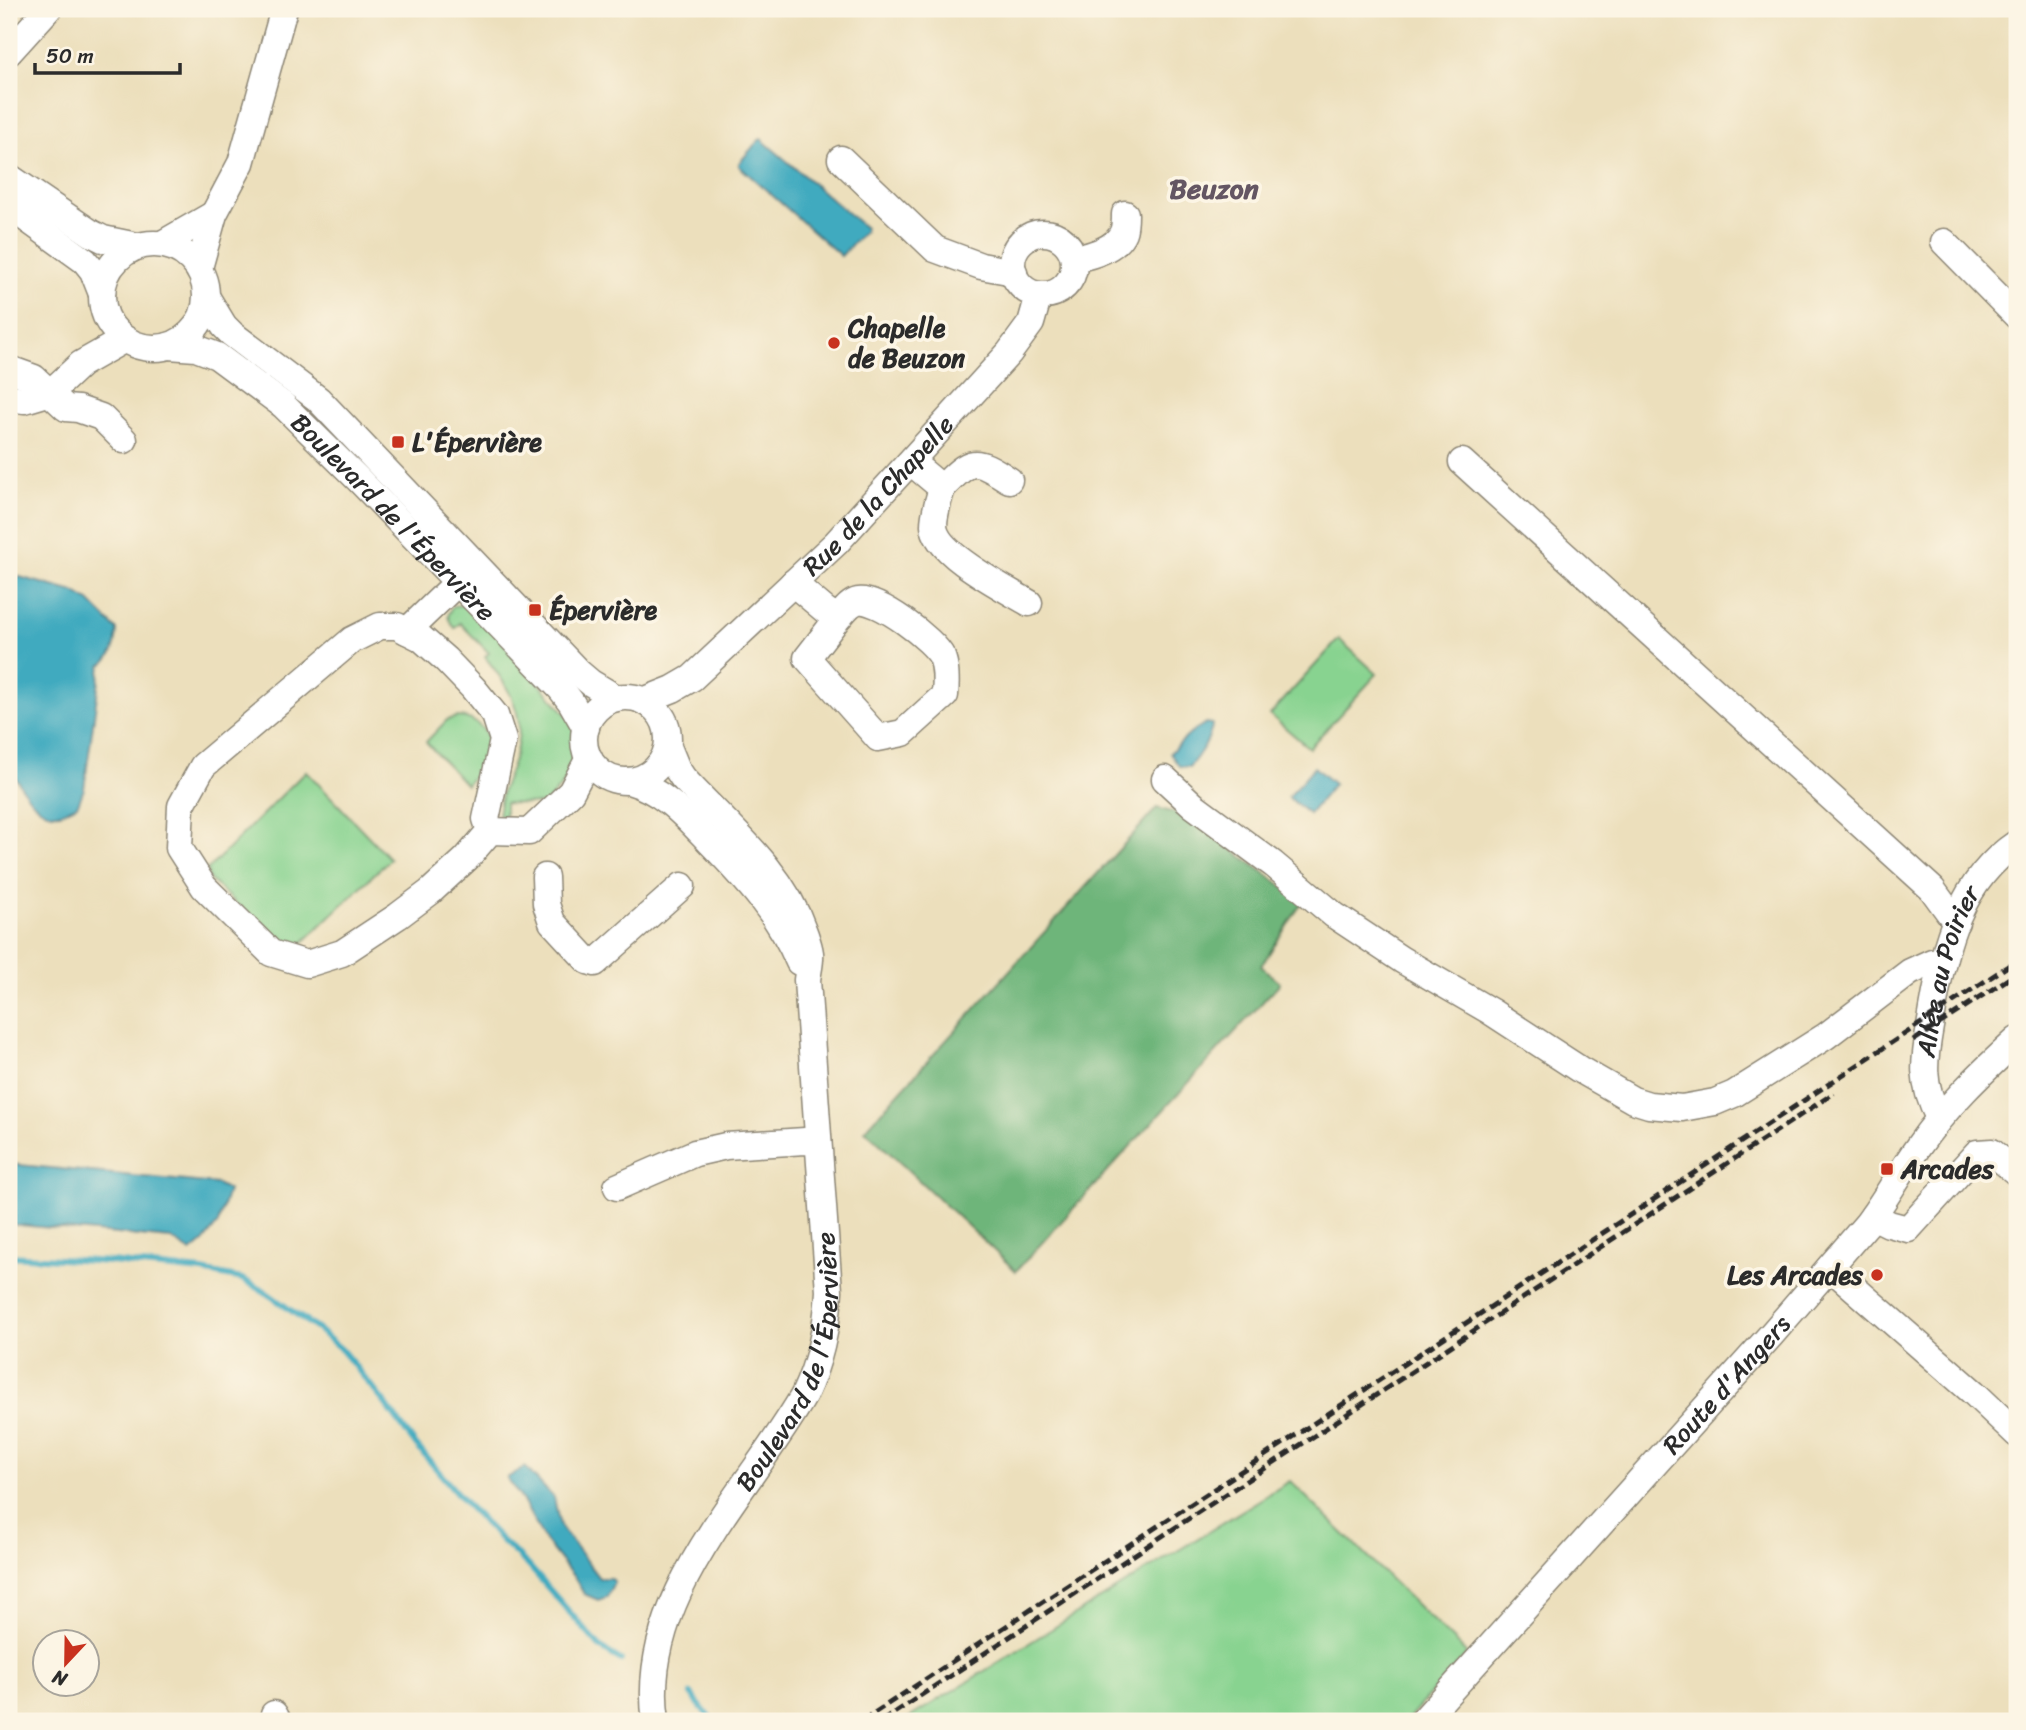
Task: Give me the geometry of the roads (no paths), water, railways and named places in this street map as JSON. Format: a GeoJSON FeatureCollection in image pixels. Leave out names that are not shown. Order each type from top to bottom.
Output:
{"type":"FeatureCollection","features":[{"type":"Feature","properties":{"kind":"street"},"geometry":{"type":"LineString","coordinates":[[9,52],[48,9]]}},
{"type":"Feature","properties":{"kind":"street"},"geometry":{"type":"LineString","coordinates":[[199,268],[214,214],[241,163],[284,9]]}},
{"type":"Feature","properties":{"kind":"street"},"geometry":{"type":"LineString","coordinates":[[841,159],[935,249],[981,266],[1014,272]]}},
{"type":"Feature","properties":{"kind":"street"},"geometry":{"type":"LineString","coordinates":[[9,177],[80,227],[103,239],[175,247],[186,254],[199,268],[204,279],[206,298],[202,317],[186,337],[169,346],[144,347],[125,340],[113,329],[93,271],[85,261],[9,206]]}},
{"type":"Feature","properties":{"kind":"street"},"geometry":{"type":"LineString","coordinates":[[81,364],[104,306],[106,276],[112,265],[125,251],[150,245],[214,214]]}},
{"type":"Feature","properties":{"kind":"street"},"geometry":{"type":"LineString","coordinates":[[1074,259],[1096,254],[1110,245],[1123,233],[1125,214]]}},
{"type":"Feature","properties":{"kind":"street"},"geometry":{"type":"LineString","coordinates":[[1037,234],[1051,234],[1061,239],[1074,259],[1073,274],[1066,286],[1053,293],[1032,293],[1020,285],[1014,272],[1013,262],[1017,248],[1027,238],[1037,234]]}},
{"type":"Feature","properties":{"kind":"street"},"geometry":{"type":"LineString","coordinates":[[1944,242],[2017,316]]}},
{"type":"Feature","properties":{"kind":"street","name":"Rue de la Chapelle"},"geometry":{"type":"LineString","coordinates":[[668,738],[680,695],[692,678],[850,529],[1009,354],[1027,331],[1035,315],[1039,295]]}},
{"type":"Feature","properties":{"kind":"street","name":"Boulevard de l'Épervière"},"geometry":{"type":"LineString","coordinates":[[206,298],[232,334],[318,399],[578,672],[616,698]]}},
{"type":"Feature","properties":{"kind":"street"},"geometry":{"type":"LineString","coordinates":[[9,398],[24,400],[51,392],[81,364],[125,340]]}},
{"type":"Feature","properties":{"kind":"street","name":"Boulevard de l'Épervière"},"geometry":{"type":"LineString","coordinates":[[169,346],[196,348],[217,356],[283,405],[561,689],[586,728]]}},
{"type":"Feature","properties":{"kind":"street"},"geometry":{"type":"LineString","coordinates":[[9,369],[34,379],[66,408],[102,417],[124,440]]}},
{"type":"Feature","properties":{"kind":"street"},"geometry":{"type":"LineString","coordinates":[[911,462],[943,488]]}},
{"type":"Feature","properties":{"kind":"street"},"geometry":{"type":"LineString","coordinates":[[1462,462],[1932,889],[1956,922]]}},
{"type":"Feature","properties":{"kind":"street"},"geometry":{"type":"LineString","coordinates":[[1009,480],[990,467],[979,463],[968,465],[957,472],[943,488],[934,527],[939,540],[953,556],[1029,603]]}},
{"type":"Feature","properties":{"kind":"street"},"geometry":{"type":"LineString","coordinates":[[407,631],[458,582]]}},
{"type":"Feature","properties":{"kind":"street"},"geometry":{"type":"LineString","coordinates":[[793,583],[838,618]]}},
{"type":"Feature","properties":{"kind":"street"},"geometry":{"type":"LineString","coordinates":[[859,601],[870,602],[886,609],[929,641],[942,658],[945,695],[902,733],[878,737],[807,658],[838,618],[849,606],[859,601]]}},
{"type":"Feature","properties":{"kind":"street"},"geometry":{"type":"LineString","coordinates":[[380,626],[397,626],[421,638],[473,688],[495,715],[503,740],[486,819],[489,831],[466,859],[430,892],[398,916],[342,953],[307,964],[271,953],[204,887],[179,848],[181,806],[203,766],[352,640],[380,626]]}},
{"type":"Feature","properties":{"kind":"street","name":"Rue de la Chapelle"},"geometry":{"type":"LineString","coordinates":[[643,701],[692,678]]}},
{"type":"Feature","properties":{"kind":"street"},"geometry":{"type":"LineString","coordinates":[[570,792],[620,780],[643,778],[654,771],[663,760],[668,738],[658,712],[643,701],[630,697],[616,698],[597,709],[586,728],[584,743],[589,758],[598,770],[620,780]]}},
{"type":"Feature","properties":{"kind":"street","name":"Boulevard de l'Épervière"},"geometry":{"type":"LineString","coordinates":[[656,1721],[656,1669],[667,1620],[676,1597],[705,1545],[795,1410],[814,1374],[828,1319],[829,1291],[807,980],[810,954],[790,900],[767,866],[683,778],[677,769],[668,738]]}},
{"type":"Feature","properties":{"kind":"street"},"geometry":{"type":"LineString","coordinates":[[489,831],[529,832],[570,792],[589,758]]}},
{"type":"Feature","properties":{"kind":"street"},"geometry":{"type":"LineString","coordinates":[[1165,779],[1334,915],[1579,1069],[1633,1100],[1649,1105],[1682,1108],[1700,1106],[1734,1094],[1826,1036],[1910,972],[1932,961],[1942,961]]}},
{"type":"Feature","properties":{"kind":"street","name":"Boulevard de l'Épervière"},"geometry":{"type":"LineString","coordinates":[[620,780],[650,790],[678,809],[749,882],[788,936],[807,980]]}},
{"type":"Feature","properties":{"kind":"street","name":"Allée au Poirier"},"geometry":{"type":"LineString","coordinates":[[1939,1118],[1926,1088],[1924,1062],[1942,961],[1966,899],[1984,873],[2017,842]]}},
{"type":"Feature","properties":{"kind":"street"},"geometry":{"type":"LineString","coordinates":[[545,877],[546,904],[552,922],[588,961],[595,963],[682,886]]}},
{"type":"Feature","properties":{"kind":"street","name":"Route d'Angers"},"geometry":{"type":"LineString","coordinates":[[1423,1721],[1830,1267],[1873,1216],[1939,1118],[1974,1079],[2017,1040]]}},
{"type":"Feature","properties":{"kind":"street"},"geometry":{"type":"LineString","coordinates":[[617,1187],[663,1165],[695,1153],[726,1146],[805,1140],[818,1142]]}},
{"type":"Feature","properties":{"kind":"street"},"geometry":{"type":"LineString","coordinates":[[1873,1216],[1889,1224],[1908,1228],[1976,1153],[1992,1152],[2017,1173]]}},
{"type":"Feature","properties":{"kind":"street"},"geometry":{"type":"LineString","coordinates":[[1830,1267],[1975,1393],[2017,1434]]}},
{"type":"Feature","properties":{"kind":"water"},"geometry":{"type":"Polygon","coordinates":[[[761,139],[865,228],[841,256],[739,166],[761,139]]]}},
{"type":"Feature","properties":{"kind":"water"},"geometry":{"type":"Polygon","coordinates":[[[9,574],[74,592],[89,601],[117,630],[114,650],[101,666],[84,789],[77,805],[57,813],[39,808],[9,766],[9,574]]]}},
{"type":"Feature","properties":{"kind":"water"},"geometry":{"type":"Polygon","coordinates":[[[1206,723],[1212,724],[1207,741],[1189,767],[1179,766],[1170,753],[1193,731],[1206,723]]]}},
{"type":"Feature","properties":{"kind":"water"},"geometry":{"type":"Polygon","coordinates":[[[1314,767],[1334,784],[1309,814],[1288,797],[1314,767]]]}},
{"type":"Feature","properties":{"kind":"water"},"geometry":{"type":"Polygon","coordinates":[[[9,1164],[217,1184],[228,1190],[218,1223],[191,1252],[171,1239],[9,1224],[9,1164]]]}},
{"type":"Feature","properties":{"kind":"water"},"geometry":{"type":"Polygon","coordinates":[[[525,1467],[554,1498],[560,1526],[599,1578],[610,1578],[614,1582],[607,1597],[598,1600],[584,1594],[545,1541],[507,1478],[525,1467]]]}},
{"type":"Feature","properties":{"kind":"waterway"},"geometry":{"type":"LineString","coordinates":[[9,1256],[202,1271],[242,1279],[264,1291],[341,1349],[468,1506],[528,1565],[601,1648],[621,1660]]}},
{"type":"Feature","properties":{"kind":"waterway"},"geometry":{"type":"LineString","coordinates":[[691,1694],[712,1721]]}},
{"type":"Feature","properties":{"kind":"railway"},"geometry":{"type":"LineString","coordinates":[[862,1721],[2017,960]]}},
{"type":"Feature","properties":{"kind":"railway"},"geometry":{"type":"LineString","coordinates":[[1913,1041],[2017,973]]}},
{"type":"Feature","properties":{"kind":"railway"},"geometry":{"type":"LineString","coordinates":[[882,1721],[1834,1093]]}},
{"type":"Feature","properties":{"kind":"place","name":"Chapelle de Beuzon"},"geometry":{"type":"Point","coordinates":[834,343]}},
{"type":"Feature","properties":{"kind":"place","name":"L'Épervière"},"geometry":{"type":"Point","coordinates":[398,442]}},
{"type":"Feature","properties":{"kind":"place","name":"Épervière"},"geometry":{"type":"Point","coordinates":[535,610]}},
{"type":"Feature","properties":{"kind":"place","name":"Arcades"},"geometry":{"type":"Point","coordinates":[1887,1169]}},
{"type":"Feature","properties":{"kind":"place","name":"Les Arcades"},"geometry":{"type":"Point","coordinates":[1877,1275]}},
{"type":"Feature","properties":{"kind":"district","name":"Beuzon"},"geometry":{"type":"Point","coordinates":[1214,188]}}]}
